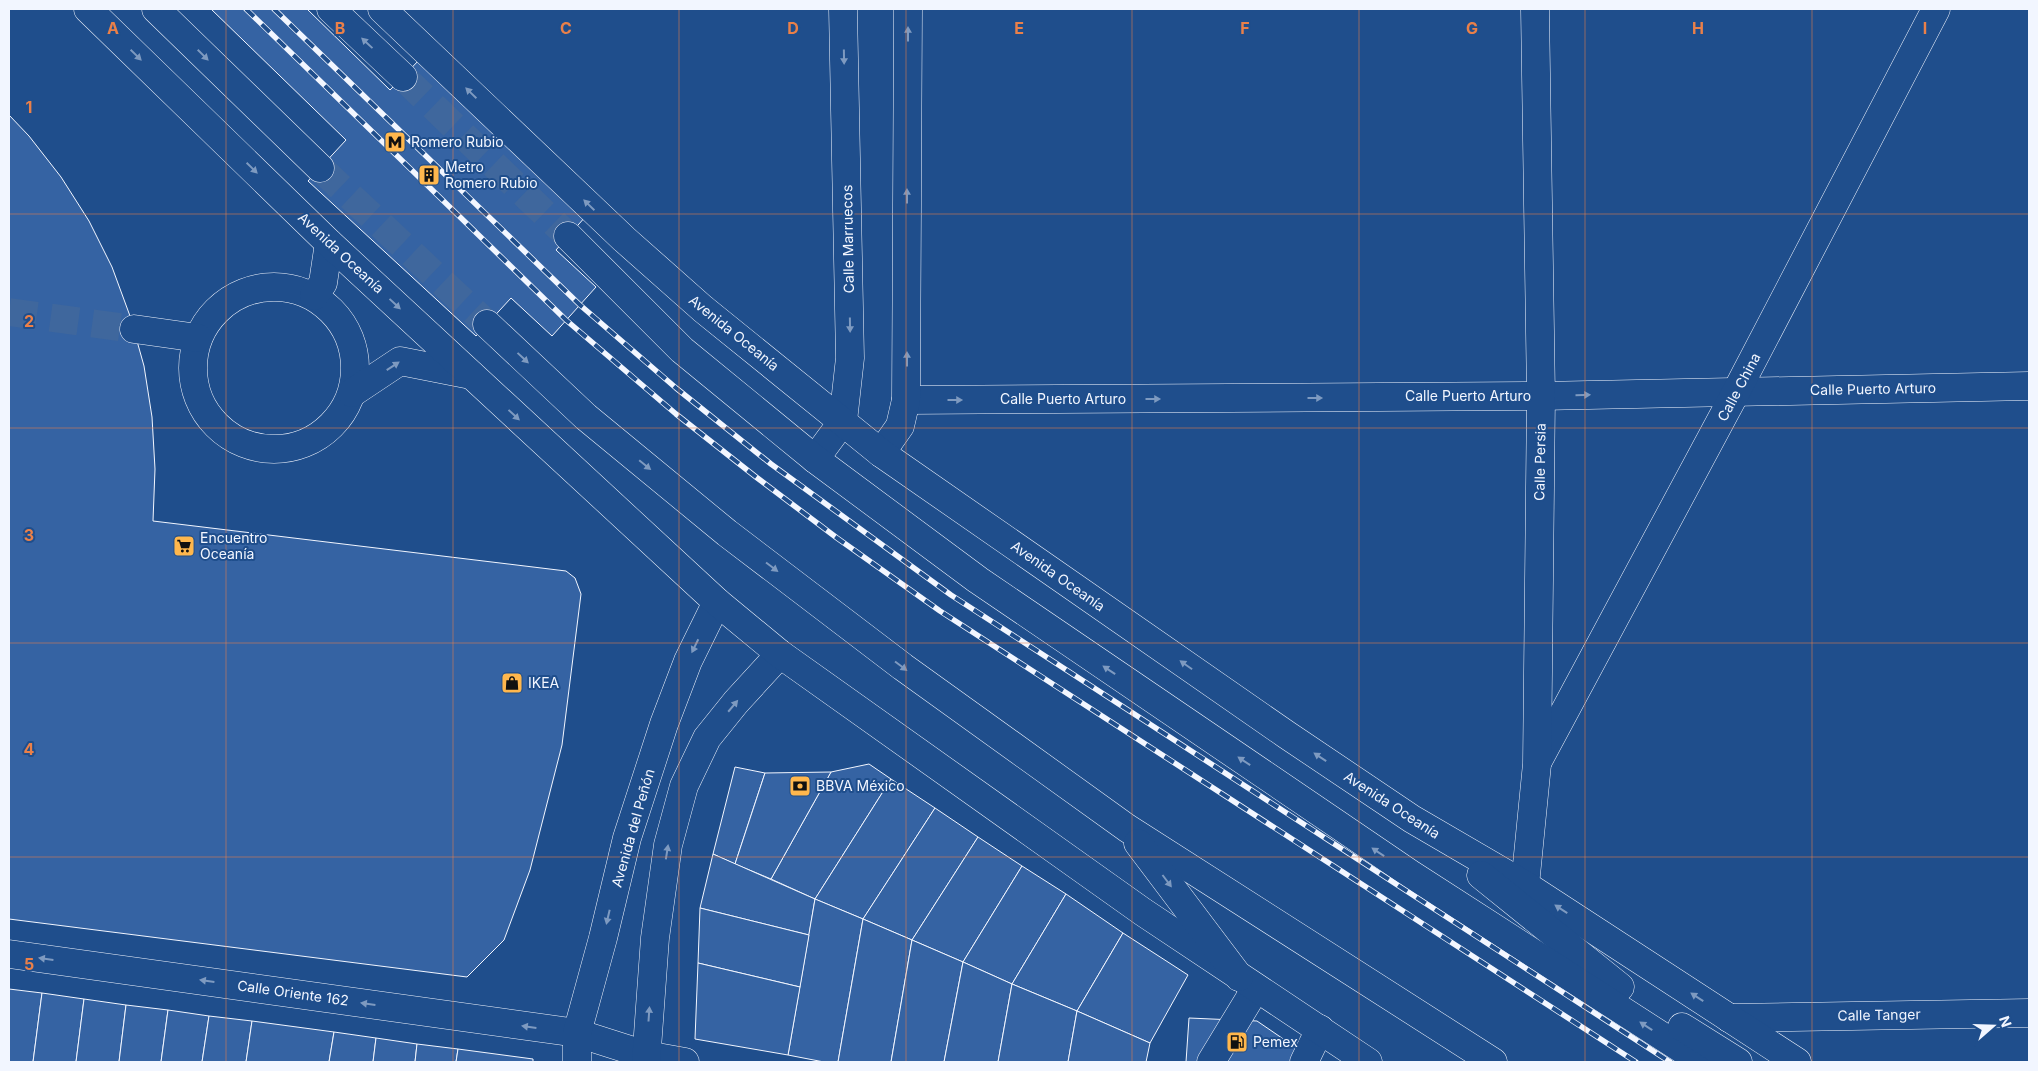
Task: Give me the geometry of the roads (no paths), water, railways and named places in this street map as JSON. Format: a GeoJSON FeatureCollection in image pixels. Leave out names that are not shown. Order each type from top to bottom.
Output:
{"type":"FeatureCollection","features":[{"type":"Feature","properties":{"kind":"main road","name":"Avenida Oceanía"},"geometry":{"type":"LineString","coordinates":[[88,9],[330,243],[716,602],[780,654],[1144,912],[1364,1061]]}},
{"type":"Feature","properties":{"kind":"main road"},"geometry":{"type":"LineString","coordinates":[[156,9],[320,168]]}},
{"type":"Feature","properties":{"kind":"main road"},"geometry":{"type":"LineString","coordinates":[[331,9],[403,76]]}},
{"type":"Feature","properties":{"kind":"main road","name":"Avenida Oceanía"},"geometry":{"type":"LineString","coordinates":[[382,9],[624,239],[703,308],[881,453],[1287,735],[1412,819],[1525,885],[1796,1062]]}},
{"type":"Feature","properties":{"kind":"main road","name":"Calle Marruecos"},"geometry":{"type":"LineString","coordinates":[[816,459],[843,421],[850,358],[843,9]]}},
{"type":"Feature","properties":{"kind":"main road"},"geometry":{"type":"LineString","coordinates":[[881,453],[900,426],[906,400],[908,9]]}},
{"type":"Feature","properties":{"kind":"main road","name":"Calle Persia"},"geometry":{"type":"LineString","coordinates":[[1525,885],[1537,764],[1541,396],[1535,9]]}},
{"type":"Feature","properties":{"kind":"main road","name":"Calle China"},"geometry":{"type":"LineString","coordinates":[[1537,764],[1736,392],[1936,9]]}},
{"type":"Feature","properties":{"kind":"main road"},"geometry":{"type":"LineString","coordinates":[[568,236],[682,350],[816,459],[978,580],[1412,875],[1702,1062]]}},
{"type":"Feature","properties":{"kind":"main road"},"geometry":{"type":"LineString","coordinates":[[314,296],[324,283],[330,243]]}},
{"type":"Feature","properties":{"kind":"main road"},"geometry":{"type":"LineString","coordinates":[[260,286],[288,287],[314,296],[336,314],[350,339],[356,366],[352,392],[340,415],[322,434],[299,446],[274,450],[248,445],[225,433],[207,415],[196,392],[192,366],[198,338],[212,314],[234,296],[260,286]]}},
{"type":"Feature","properties":{"kind":"main road"},"geometry":{"type":"LineString","coordinates":[[488,324],[586,417],[727,533],[903,667],[1127,828],[1489,1060]]}},
{"type":"Feature","properties":{"kind":"main road"},"geometry":{"type":"LineString","coordinates":[[134,329],[198,338]]}},
{"type":"Feature","properties":{"kind":"main road"},"geometry":{"type":"LineString","coordinates":[[352,392],[400,361],[471,375]]}},
{"type":"Feature","properties":{"kind":"main road","name":"Calle Puerto Arturo"},"geometry":{"type":"LineString","coordinates":[[906,400],[1541,396],[2029,386]]}},
{"type":"Feature","properties":{"kind":"main road","name":"Avenida del Peñón"},"geometry":{"type":"LineString","coordinates":[[576,1062],[577,1033],[603,938],[627,838],[664,724],[681,679],[716,602]]}},
{"type":"Feature","properties":{"kind":"main road"},"geometry":{"type":"LineString","coordinates":[[646,1058],[654,938],[668,845],[684,786],[707,738],[736,702],[780,654]]}},
{"type":"Feature","properties":{"kind":"main road"},"geometry":{"type":"LineString","coordinates":[[1412,819],[1620,987]]}},
{"type":"Feature","properties":{"kind":"main road"},"geometry":{"type":"LineString","coordinates":[[1127,828],[1248,983],[1211,1062]]}},
{"type":"Feature","properties":{"kind":"main road"},"geometry":{"type":"LineString","coordinates":[[1412,875],[1481,906],[1620,987],[1738,1062]]}},
{"type":"Feature","properties":{"kind":"main road","name":"Calle Oriente 162"},"geometry":{"type":"LineString","coordinates":[[9,954],[577,1033],[646,1058],[685,1062]]}},
{"type":"Feature","properties":{"kind":"main road","name":"Calle Tanger"},"geometry":{"type":"LineString","coordinates":[[1729,1018],[2029,1013]]}},
{"type":"Feature","properties":{"kind":"main road"},"geometry":{"type":"LineString","coordinates":[[1304,1062],[1320,1030]]}},
{"type":"Feature","properties":{"kind":"tunnel"},"geometry":{"type":"LineString","coordinates":[[403,77],[568,236]]}},
{"type":"Feature","properties":{"kind":"tunnel"},"geometry":{"type":"LineString","coordinates":[[320,168],[487,324]]}},
{"type":"Feature","properties":{"kind":"tunnel"},"geometry":{"type":"LineString","coordinates":[[9,312],[134,329]]}},
{"type":"Feature","properties":{"kind":"railway"},"geometry":{"type":"LineString","coordinates":[[246,9],[566,320],[676,414],[756,477],[837,538],[940,611],[1636,1062]]}},
{"type":"Feature","properties":{"kind":"railway"},"geometry":{"type":"LineString","coordinates":[[274,9],[580,305],[676,388],[771,464],[951,595],[1670,1062]]}},
{"type":"Feature","properties":{"kind":"place","name":"Romero Rubio"},"geometry":{"type":"Point","coordinates":[395,142]}},
{"type":"Feature","properties":{"kind":"place","name":"Metro Romero Rubio"},"geometry":{"type":"Point","coordinates":[429,175]}},
{"type":"Feature","properties":{"kind":"place","name":"Encuentro Oceanía"},"geometry":{"type":"Point","coordinates":[184,546]}},
{"type":"Feature","properties":{"kind":"place","name":"IKEA"},"geometry":{"type":"Point","coordinates":[512,683]}},
{"type":"Feature","properties":{"kind":"place","name":"BBVA México"},"geometry":{"type":"Point","coordinates":[800,786]}},
{"type":"Feature","properties":{"kind":"place","name":"Pemex"},"geometry":{"type":"Point","coordinates":[1237,1042]}}]}
